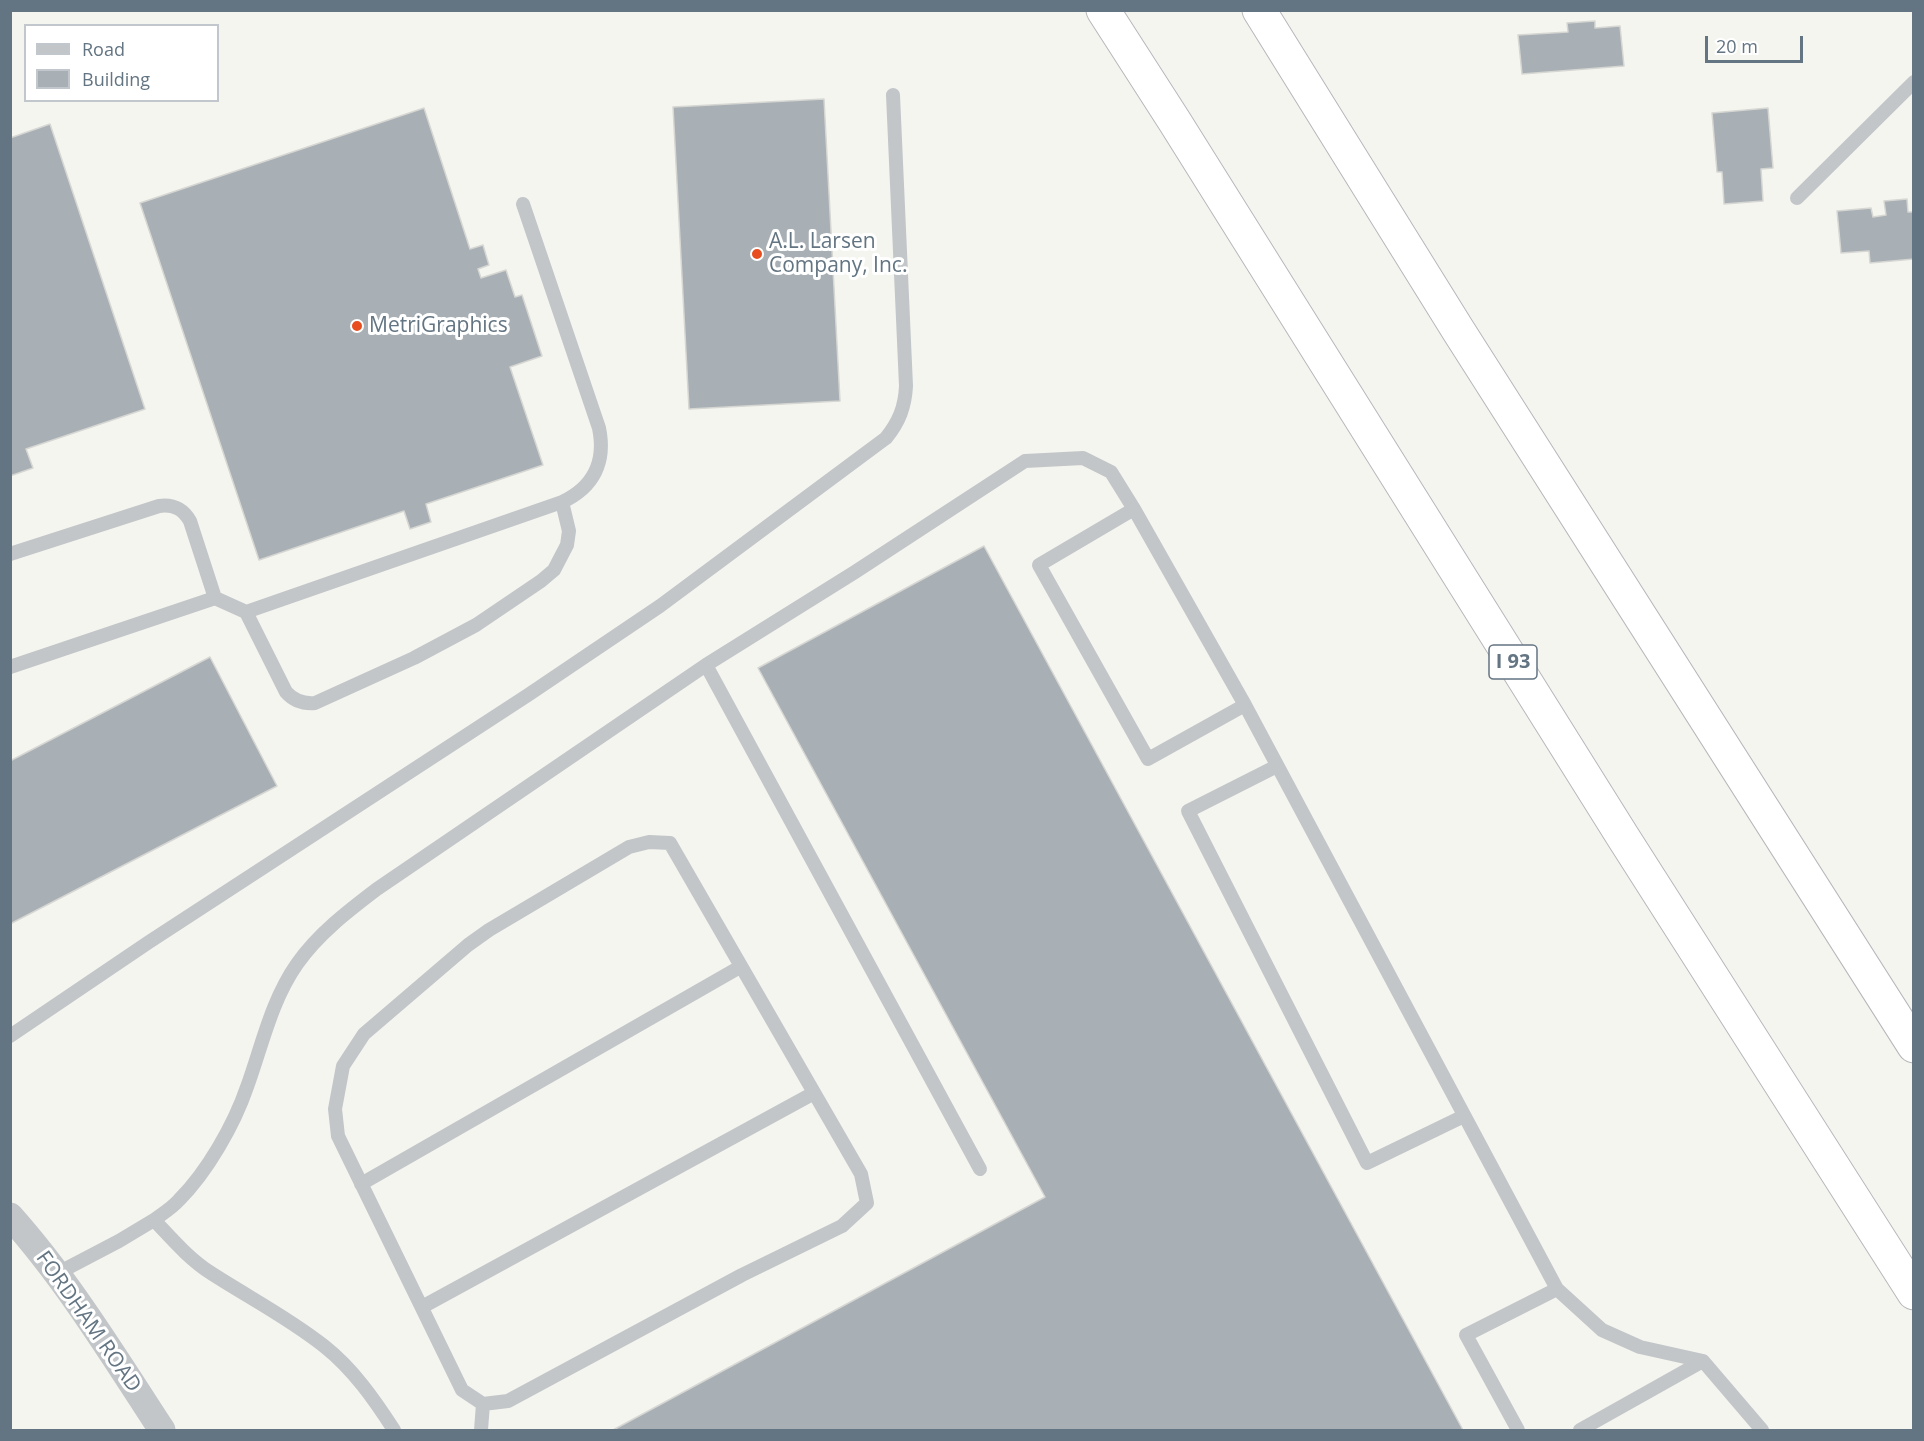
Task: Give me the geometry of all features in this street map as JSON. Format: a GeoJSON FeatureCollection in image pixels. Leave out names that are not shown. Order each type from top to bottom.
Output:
{"type":"FeatureCollection","features":[{"type":"Feature","properties":{"kind":"highway"},"geometry":{"type":"LineString","coordinates":[[1263,15],[1464,340],[1914,1046]]}},
{"type":"Feature","properties":{"kind":"highway","name":"I 93"},"geometry":{"type":"LineString","coordinates":[[1107,16],[1623,837],[1914,1293]]}},
{"type":"Feature","properties":{"kind":"street","name":"FORDHAM ROAD"},"geometry":{"type":"LineString","coordinates":[[10,1216],[56,1274],[162,1431]]}},
{"type":"Feature","properties":{"kind":"lane"},"geometry":{"type":"LineString","coordinates":[[1797,198],[1914,82]]}},
{"type":"Feature","properties":{"kind":"lane"},"geometry":{"type":"LineString","coordinates":[[10,1036],[660,606],[886,438],[899,419],[906,386],[892,95]]}},
{"type":"Feature","properties":{"kind":"lane"},"geometry":{"type":"LineString","coordinates":[[246,612],[562,502],[582,490],[595,472],[600,461],[601,439],[523,204]]}},
{"type":"Feature","properties":{"kind":"lane"},"geometry":{"type":"LineString","coordinates":[[56,1274],[154,1220],[178,1201],[199,1176],[235,1118],[284,986],[297,965],[321,935],[348,911],[706,665],[855,572],[1024,461],[1083,458],[1111,472],[1134,509],[1245,705],[1557,1289],[1602,1330],[1640,1347],[1703,1361],[1762,1431]]}},
{"type":"Feature","properties":{"kind":"lane"},"geometry":{"type":"LineString","coordinates":[[10,667],[215,598],[246,612],[290,697],[308,704],[321,701],[414,658],[476,625],[554,570],[567,545],[569,531],[562,502]]}},
{"type":"Feature","properties":{"kind":"lane"},"geometry":{"type":"LineString","coordinates":[[10,554],[159,506],[169,505],[185,513],[190,521],[215,598]]}},
{"type":"Feature","properties":{"kind":"lane"},"geometry":{"type":"LineString","coordinates":[[1134,509],[1039,566],[1148,759],[1245,705]]}},
{"type":"Feature","properties":{"kind":"lane"},"geometry":{"type":"LineString","coordinates":[[706,665],[980,1169]]}},
{"type":"Feature","properties":{"kind":"lane"},"geometry":{"type":"LineString","coordinates":[[1277,766],[1188,811],[1367,1163],[1464,1116]]}},
{"type":"Feature","properties":{"kind":"lane"},"geometry":{"type":"LineString","coordinates":[[649,842],[670,843],[740,967],[861,1174],[867,1203],[842,1226],[742,1275],[508,1401],[483,1404],[462,1390],[338,1136],[334,1109],[343,1066],[364,1034],[468,945],[489,930],[629,847],[649,842]]}},
{"type":"Feature","properties":{"kind":"lane"},"geometry":{"type":"LineString","coordinates":[[361,1184],[740,967]]}},
{"type":"Feature","properties":{"kind":"lane"},"geometry":{"type":"LineString","coordinates":[[422,1307],[814,1093]]}},
{"type":"Feature","properties":{"kind":"lane"},"geometry":{"type":"LineString","coordinates":[[154,1220],[180,1248],[202,1266],[323,1345],[354,1375],[379,1406],[394,1431]]}},
{"type":"Feature","properties":{"kind":"lane"},"geometry":{"type":"LineString","coordinates":[[1518,1431],[1466,1335],[1557,1289]]}},
{"type":"Feature","properties":{"kind":"lane"},"geometry":{"type":"LineString","coordinates":[[1580,1431],[1703,1361]]}},
{"type":"Feature","properties":{"kind":"lane"},"geometry":{"type":"LineString","coordinates":[[481,1431],[483,1404]]}},
{"type":"Feature","properties":{"kind":"building"},"geometry":{"type":"Polygon","coordinates":[[[1595,21],[1595,28],[1620,26],[1624,66],[1522,74],[1518,35],[1568,32],[1567,23],[1595,21]]]}},
{"type":"Feature","properties":{"kind":"building","name":"A.L. Larsen Company, Inc."},"geometry":{"type":"Polygon","coordinates":[[[824,99],[840,401],[689,409],[673,107],[824,99]]]}},
{"type":"Feature","properties":{"kind":"building","name":"MetriGraphics"},"geometry":{"type":"Polygon","coordinates":[[[424,108],[470,249],[483,245],[489,265],[478,269],[481,278],[506,270],[515,297],[522,295],[542,356],[510,367],[543,465],[426,504],[431,522],[410,529],[404,511],[259,560],[140,203],[424,108]]]}},
{"type":"Feature","properties":{"kind":"building"},"geometry":{"type":"Polygon","coordinates":[[[1768,108],[1773,168],[1761,169],[1763,201],[1724,204],[1722,172],[1717,172],[1712,113],[1768,108]]]}},
{"type":"Feature","properties":{"kind":"building"},"geometry":{"type":"Polygon","coordinates":[[[50,124],[145,409],[26,449],[33,468],[10,476],[10,138],[50,124]]]}},
{"type":"Feature","properties":{"kind":"building"},"geometry":{"type":"Polygon","coordinates":[[[1907,199],[1908,212],[1914,212],[1914,259],[1870,263],[1869,251],[1841,253],[1837,211],[1871,208],[1873,217],[1886,215],[1884,201],[1907,199]]]}},
{"type":"Feature","properties":{"kind":"building"},"geometry":{"type":"Polygon","coordinates":[[[984,546],[1463,1430],[613,1430],[1045,1197],[758,668],[984,546]]]}},
{"type":"Feature","properties":{"kind":"building"},"geometry":{"type":"Polygon","coordinates":[[[210,657],[277,786],[10,924],[10,761],[210,657]]]}},
{"type":"Feature","properties":{"kind":"place","name":"A.L. Larsen Company, Inc."},"geometry":{"type":"Point","coordinates":[757,254]}},
{"type":"Feature","properties":{"kind":"place","name":"MetriGraphics"},"geometry":{"type":"Point","coordinates":[357,326]}}]}
